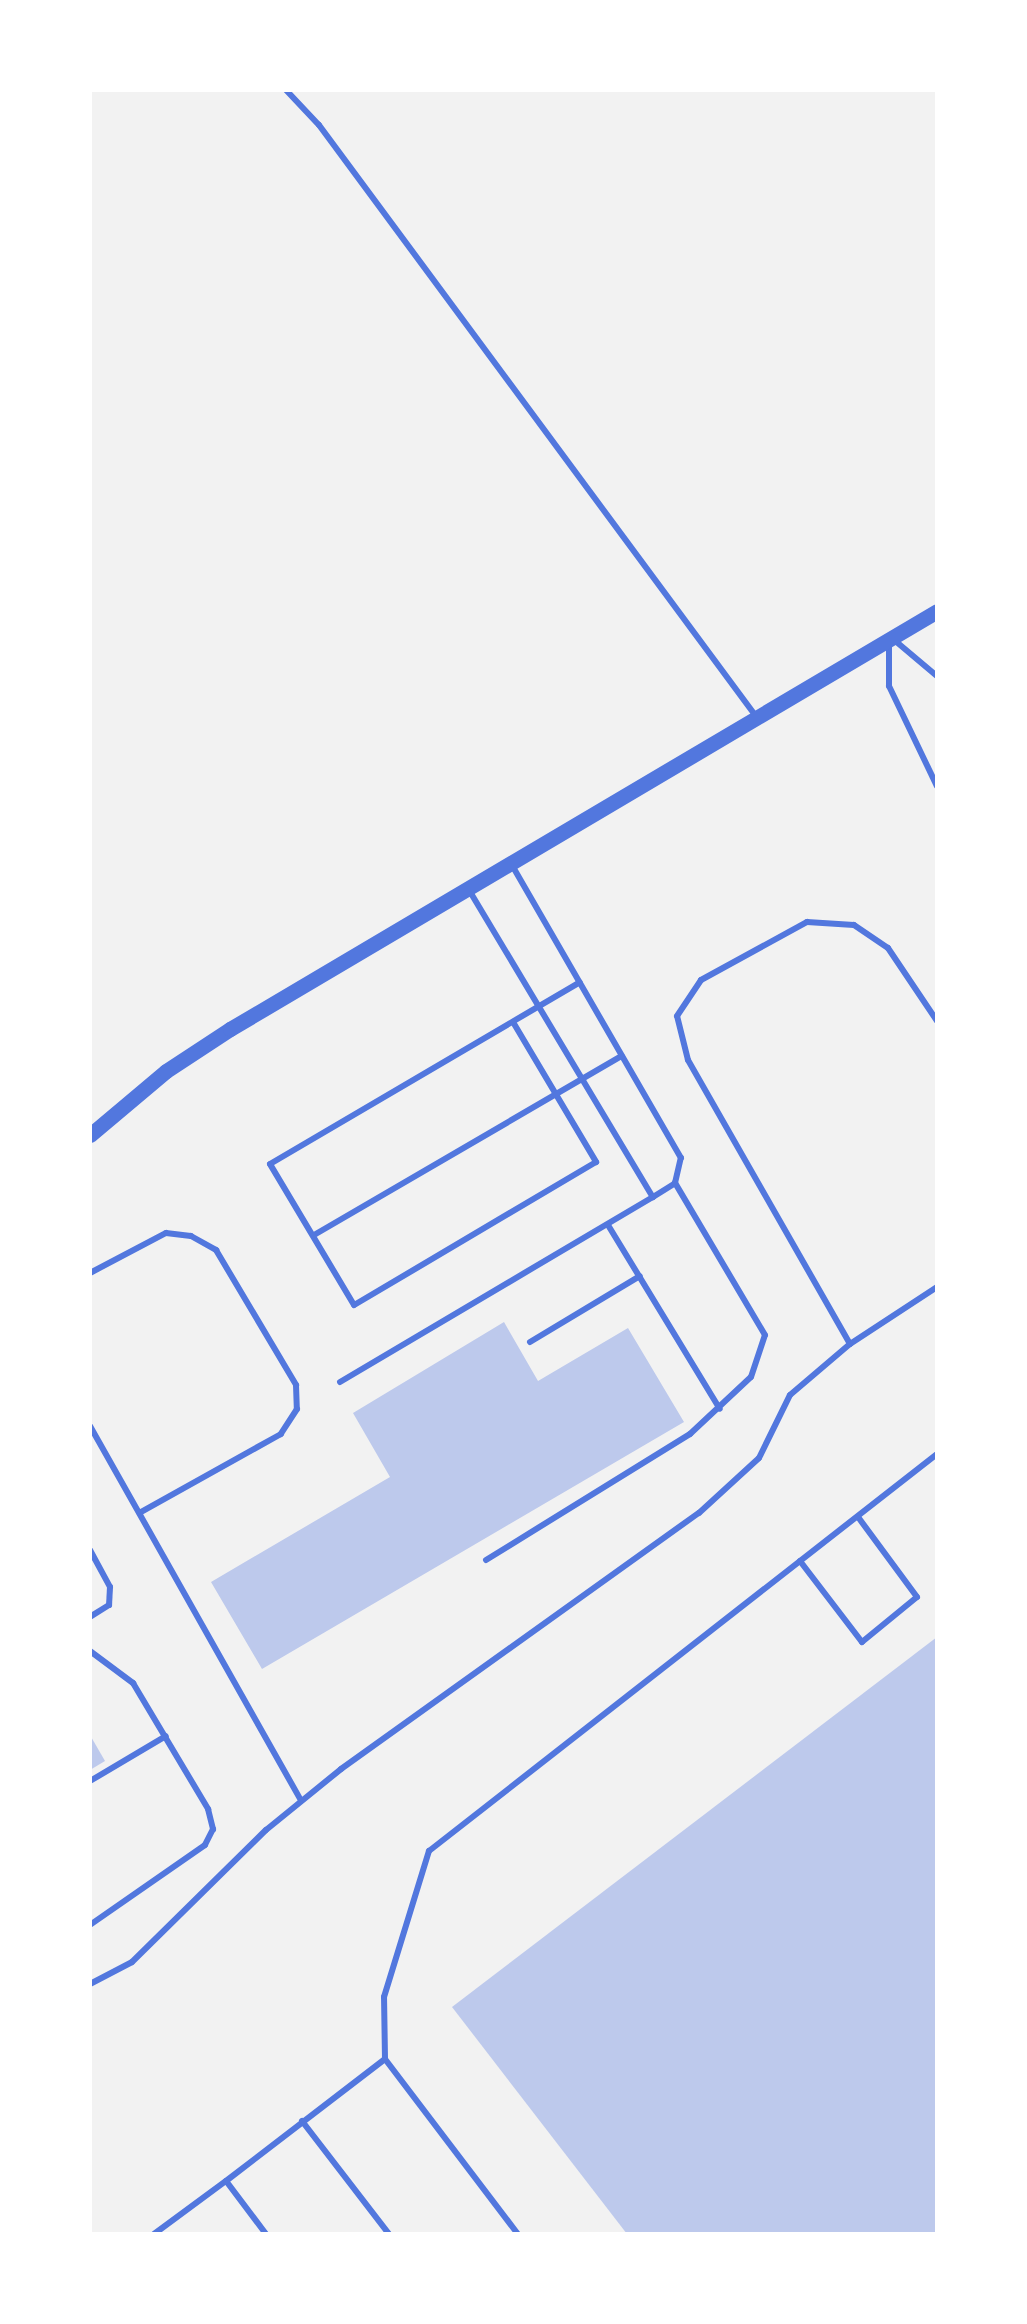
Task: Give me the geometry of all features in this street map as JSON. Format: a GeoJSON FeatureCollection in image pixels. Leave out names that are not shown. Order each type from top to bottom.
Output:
{"type":"FeatureCollection","features":[{"type":"Feature","properties":{"kind":"street"},"geometry":{"type":"LineString","coordinates":[[90,1135],[166,1071],[466,884],[937,611]]}},
{"type":"Feature","properties":{"kind":"lane"},"geometry":{"type":"LineString","coordinates":[[286,90],[319,125],[755,715]]}},
{"type":"Feature","properties":{"kind":"lane"},"geometry":{"type":"LineString","coordinates":[[890,637],[937,676]]}},
{"type":"Feature","properties":{"kind":"lane"},"geometry":{"type":"LineString","coordinates":[[890,637],[890,686],[937,786]]}},
{"type":"Feature","properties":{"kind":"lane"},"geometry":{"type":"LineString","coordinates":[[486,1560],[720,1410],[752,1377],[765,1335],[675,1184],[681,1158],[508,860]]}},
{"type":"Feature","properties":{"kind":"lane"},"geometry":{"type":"LineString","coordinates":[[466,884],[653,1197]]}},
{"type":"Feature","properties":{"kind":"lane"},"geometry":{"type":"LineString","coordinates":[[850,1344],[688,1060],[677,1016],[701,980],[807,922],[854,925],[888,948],[937,1021]]}},
{"type":"Feature","properties":{"kind":"lane"},"geometry":{"type":"LineString","coordinates":[[513,1022],[596,1162],[354,1305],[270,1164],[580,982]]}},
{"type":"Feature","properties":{"kind":"lane"},"geometry":{"type":"LineString","coordinates":[[314,1235],[622,1056]]}},
{"type":"Feature","properties":{"kind":"lane"},"geometry":{"type":"LineString","coordinates":[[340,1382],[675,1184]]}},
{"type":"Feature","properties":{"kind":"lane"},"geometry":{"type":"LineString","coordinates":[[608,1224],[720,1410]]}},
{"type":"Feature","properties":{"kind":"lane"},"geometry":{"type":"LineString","coordinates":[[90,1274],[166,1233],[191,1236],[216,1250],[296,1385],[298,1408],[281,1434],[140,1513]]}},
{"type":"Feature","properties":{"kind":"lane"},"geometry":{"type":"LineString","coordinates":[[530,1342],[640,1276]]}},
{"type":"Feature","properties":{"kind":"lane"},"geometry":{"type":"LineString","coordinates":[[90,1984],[132,1962],[302,1801],[699,1513],[760,1458],[790,1395],[850,1344],[937,1287]]}},
{"type":"Feature","properties":{"kind":"lane"},"geometry":{"type":"LineString","coordinates":[[90,1426],[302,1801]]}},
{"type":"Feature","properties":{"kind":"lane"},"geometry":{"type":"LineString","coordinates":[[518,2234],[384,2059],[384,1997],[429,1851],[937,1454]]}},
{"type":"Feature","properties":{"kind":"lane"},"geometry":{"type":"LineString","coordinates":[[800,1561],[862,1642],[917,1598],[858,1517]]}},
{"type":"Feature","properties":{"kind":"lane"},"geometry":{"type":"LineString","coordinates":[[90,1550],[110,1587],[110,1604],[90,1617]]}},
{"type":"Feature","properties":{"kind":"lane"},"geometry":{"type":"LineString","coordinates":[[90,1651],[133,1683],[208,1809],[212,1829],[205,1844],[90,1925]]}},
{"type":"Feature","properties":{"kind":"lane"},"geometry":{"type":"LineString","coordinates":[[90,1781],[166,1736]]}},
{"type":"Feature","properties":{"kind":"lane"},"geometry":{"type":"LineString","coordinates":[[154,2234],[384,2059]]}},
{"type":"Feature","properties":{"kind":"lane"},"geometry":{"type":"LineString","coordinates":[[302,2121],[388,2234]]}},
{"type":"Feature","properties":{"kind":"lane"},"geometry":{"type":"LineString","coordinates":[[226,2181],[266,2234]]}},
{"type":"Feature","properties":{"kind":"building"},"geometry":{"type":"Polygon","coordinates":[[[504,1322],[538,1381],[628,1328],[684,1422],[262,1669],[211,1582],[390,1477],[353,1413],[504,1322]]]}},
{"type":"Feature","properties":{"kind":"building"},"geometry":{"type":"Polygon","coordinates":[[[937,1637],[937,2234],[627,2234],[452,2007],[937,1637]]]}},
{"type":"Feature","properties":{"kind":"building"},"geometry":{"type":"Polygon","coordinates":[[[90,1735],[105,1761],[90,1770],[90,1735]]]}}]}
